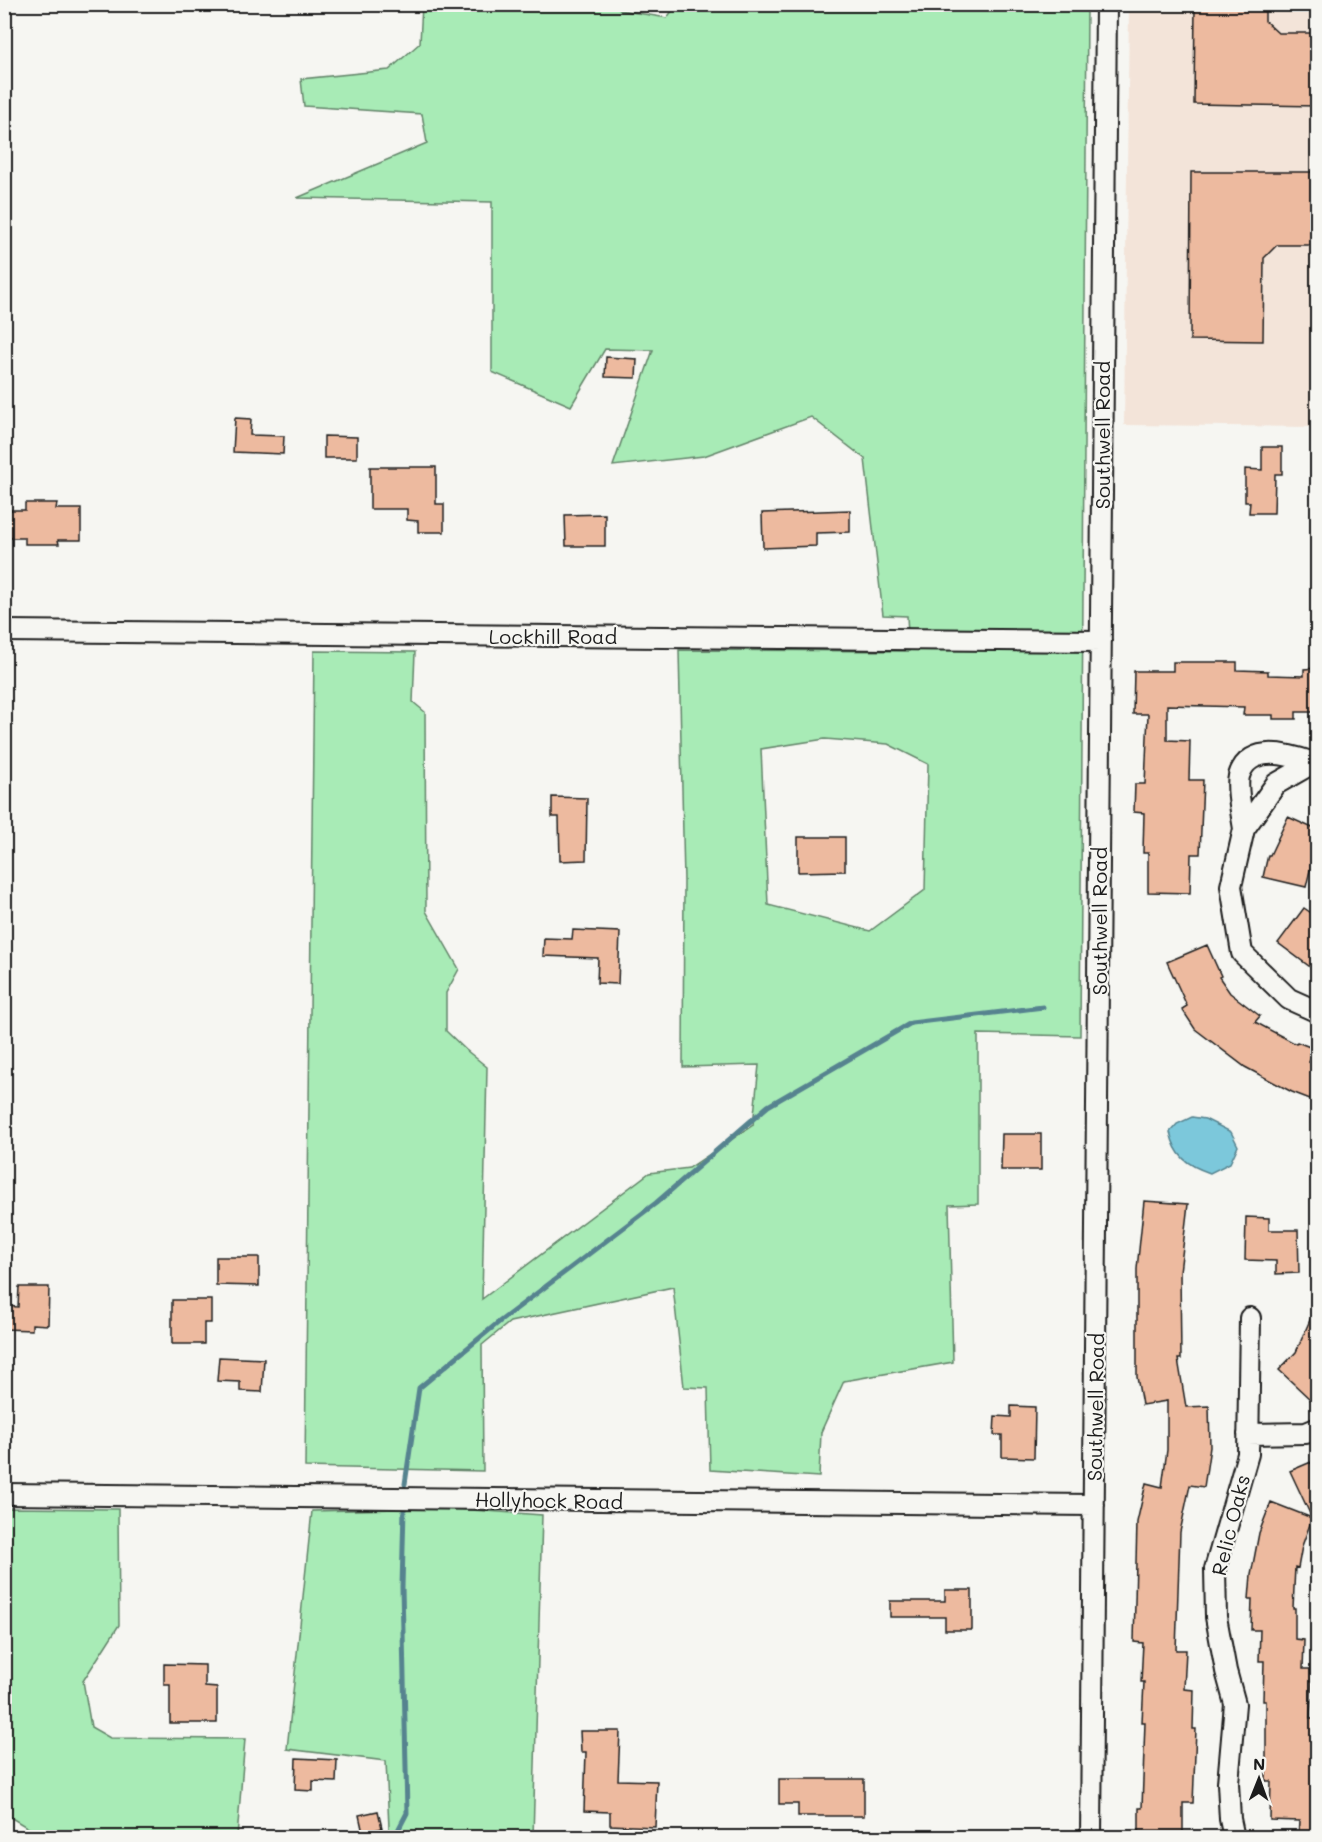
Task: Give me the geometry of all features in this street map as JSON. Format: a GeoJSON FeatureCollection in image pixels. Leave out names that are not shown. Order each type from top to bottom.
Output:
{"type":"FeatureCollection","features":[{"type":"Feature","properties":{"kind":"street","name":"Southwell Road"},"geometry":{"type":"LineString","coordinates":[[1091,1838],[1106,4]]}},
{"type":"Feature","properties":{"kind":"street","name":"Lockhill Road"},"geometry":{"type":"LineString","coordinates":[[4,631],[1101,641]]}},
{"type":"Feature","properties":{"kind":"street"},"geometry":{"type":"LineString","coordinates":[[1316,762],[1289,754],[1268,753],[1253,758],[1244,767],[1239,778],[1244,829],[1231,886],[1242,953],[1289,999],[1317,1012]]}},
{"type":"Feature","properties":{"kind":"street"},"geometry":{"type":"LineString","coordinates":[[1244,829],[1276,784],[1316,762]]}},
{"type":"Feature","properties":{"kind":"street","name":"Relic Oaks"},"geometry":{"type":"LineString","coordinates":[[1234,1838],[1230,1819],[1228,1784],[1235,1704],[1216,1617],[1215,1569],[1248,1454],[1250,1318]]}},
{"type":"Feature","properties":{"kind":"street"},"geometry":{"type":"LineString","coordinates":[[1248,1434],[1306,1433],[1317,1428]]}},
{"type":"Feature","properties":{"kind":"street","name":"Hollyhock Road"},"geometry":{"type":"LineString","coordinates":[[4,1494],[1094,1505]]}},
{"type":"Feature","properties":{"kind":"shaded area"},"geometry":{"type":"Polygon","coordinates":[[[1129,5],[1317,5],[1317,427],[1124,425],[1129,5]]]}},
{"type":"Feature","properties":{"kind":"green space"},"geometry":{"type":"Polygon","coordinates":[[[677,4],[1087,5],[1080,1036],[978,1034],[978,1204],[949,1205],[953,1362],[844,1381],[821,1432],[819,1477],[710,1470],[708,1388],[684,1387],[673,1287],[510,1322],[482,1345],[483,1471],[305,1467],[314,651],[415,652],[413,702],[425,712],[426,911],[459,969],[446,993],[446,1031],[487,1067],[482,1299],[649,1173],[689,1168],[753,1125],[759,1065],[683,1067],[684,881],[679,650],[909,651],[907,616],[883,615],[865,459],[811,417],[704,456],[613,466],[653,350],[605,349],[571,406],[492,372],[492,202],[297,198],[427,143],[422,114],[304,106],[301,79],[389,70],[420,43],[422,5],[617,5],[620,10],[667,18],[677,4]],[[825,739],[761,749],[768,905],[870,931],[925,890],[928,764],[888,744],[825,739]]]}},
{"type":"Feature","properties":{"kind":"green space"},"geometry":{"type":"Polygon","coordinates":[[[5,1508],[118,1509],[119,1625],[83,1681],[91,1727],[110,1738],[245,1739],[237,1837],[43,1837],[5,1814],[5,1508]]]}},
{"type":"Feature","properties":{"kind":"green space"},"geometry":{"type":"Polygon","coordinates":[[[443,1508],[542,1515],[533,1837],[384,1837],[389,1828],[386,1761],[287,1749],[312,1511],[443,1508]]]}},
{"type":"Feature","properties":{"kind":"water"},"geometry":{"type":"Polygon","coordinates":[[[1192,1117],[1205,1119],[1231,1132],[1238,1146],[1230,1163],[1210,1173],[1195,1167],[1179,1154],[1170,1132],[1177,1124],[1192,1117]]]}},
{"type":"Feature","properties":{"kind":"building"},"geometry":{"type":"Polygon","coordinates":[[[1195,4],[1265,4],[1265,21],[1278,33],[1317,33],[1317,106],[1194,104],[1195,4]]]}},
{"type":"Feature","properties":{"kind":"building"},"geometry":{"type":"Polygon","coordinates":[[[1191,172],[1317,172],[1317,245],[1277,245],[1264,258],[1263,341],[1190,340],[1191,172]]]}},
{"type":"Feature","properties":{"kind":"building"},"geometry":{"type":"Polygon","coordinates":[[[606,357],[637,359],[636,378],[605,377],[606,357]]]}},
{"type":"Feature","properties":{"kind":"building"},"geometry":{"type":"Polygon","coordinates":[[[235,418],[251,419],[250,435],[284,436],[283,454],[233,452],[235,418]]]}},
{"type":"Feature","properties":{"kind":"building"},"geometry":{"type":"Polygon","coordinates":[[[324,436],[357,437],[357,458],[324,458],[324,436]]]}},
{"type":"Feature","properties":{"kind":"building"},"geometry":{"type":"Polygon","coordinates":[[[1262,447],[1282,447],[1282,474],[1275,474],[1274,513],[1249,513],[1250,502],[1245,502],[1245,469],[1262,470],[1262,447]]]}},
{"type":"Feature","properties":{"kind":"building"},"geometry":{"type":"Polygon","coordinates":[[[370,467],[436,467],[436,504],[444,504],[444,532],[418,532],[418,521],[407,520],[407,509],[370,509],[370,467]]]}},
{"type":"Feature","properties":{"kind":"building"},"geometry":{"type":"Polygon","coordinates":[[[25,503],[57,503],[56,509],[81,509],[81,540],[58,540],[59,544],[25,544],[25,538],[9,538],[9,510],[25,510],[25,503]]]}},
{"type":"Feature","properties":{"kind":"building"},"geometry":{"type":"Polygon","coordinates":[[[850,510],[850,532],[816,533],[816,546],[763,548],[762,513],[850,510]]]}},
{"type":"Feature","properties":{"kind":"building"},"geometry":{"type":"Polygon","coordinates":[[[605,514],[605,546],[566,546],[565,515],[605,514]]]}},
{"type":"Feature","properties":{"kind":"building"},"geometry":{"type":"Polygon","coordinates":[[[1173,662],[1237,662],[1237,670],[1268,671],[1268,675],[1304,676],[1304,669],[1317,668],[1317,712],[1296,712],[1296,719],[1273,719],[1273,715],[1243,715],[1244,707],[1167,705],[1167,740],[1190,741],[1189,780],[1203,780],[1200,854],[1191,854],[1190,893],[1148,892],[1148,853],[1143,853],[1144,813],[1134,812],[1135,784],[1145,784],[1148,714],[1133,714],[1134,671],[1173,671],[1173,662]]]}},
{"type":"Feature","properties":{"kind":"building"},"geometry":{"type":"Polygon","coordinates":[[[552,797],[587,798],[586,860],[560,861],[559,817],[552,817],[552,797]]]}},
{"type":"Feature","properties":{"kind":"building"},"geometry":{"type":"Polygon","coordinates":[[[1288,817],[1317,830],[1317,856],[1314,854],[1306,887],[1263,877],[1268,855],[1288,817]]]}},
{"type":"Feature","properties":{"kind":"building"},"geometry":{"type":"Polygon","coordinates":[[[798,837],[845,837],[845,871],[798,872],[798,837]]]}},
{"type":"Feature","properties":{"kind":"building"},"geometry":{"type":"Polygon","coordinates":[[[1304,908],[1317,917],[1317,972],[1278,943],[1304,908]]]}},
{"type":"Feature","properties":{"kind":"building"},"geometry":{"type":"Polygon","coordinates":[[[573,930],[620,932],[618,984],[597,983],[598,958],[543,956],[544,938],[572,939],[573,930]]]}},
{"type":"Feature","properties":{"kind":"building"},"geometry":{"type":"Polygon","coordinates":[[[1207,945],[1221,976],[1219,977],[1230,993],[1260,1016],[1255,1022],[1296,1044],[1297,1042],[1315,1049],[1309,1062],[1317,1065],[1317,1079],[1310,1099],[1245,1067],[1195,1029],[1182,1009],[1187,1006],[1167,962],[1207,945]]]}},
{"type":"Feature","properties":{"kind":"building"},"geometry":{"type":"Polygon","coordinates":[[[1002,1134],[1041,1134],[1041,1170],[1001,1170],[1002,1134]]]}},
{"type":"Feature","properties":{"kind":"building"},"geometry":{"type":"Polygon","coordinates":[[[1144,1201],[1188,1204],[1180,1272],[1181,1359],[1178,1359],[1186,1407],[1209,1406],[1210,1447],[1204,1487],[1190,1485],[1180,1532],[1176,1650],[1186,1650],[1184,1689],[1194,1690],[1193,1729],[1196,1729],[1193,1803],[1183,1803],[1183,1838],[1139,1838],[1145,1722],[1142,1722],[1143,1643],[1134,1642],[1137,1522],[1146,1483],[1162,1487],[1167,1450],[1167,1401],[1142,1405],[1137,1377],[1137,1269],[1144,1201]]]}},
{"type":"Feature","properties":{"kind":"building"},"geometry":{"type":"Polygon","coordinates":[[[1246,1217],[1269,1218],[1269,1230],[1298,1230],[1299,1273],[1276,1274],[1276,1261],[1245,1260],[1246,1217]]]}},
{"type":"Feature","properties":{"kind":"building"},"geometry":{"type":"Polygon","coordinates":[[[216,1257],[259,1257],[259,1286],[216,1285],[216,1257]]]}},
{"type":"Feature","properties":{"kind":"building"},"geometry":{"type":"Polygon","coordinates":[[[19,1287],[49,1287],[48,1325],[32,1324],[32,1330],[4,1329],[4,1306],[18,1307],[19,1287]]]}},
{"type":"Feature","properties":{"kind":"building"},"geometry":{"type":"Polygon","coordinates":[[[172,1300],[211,1300],[211,1323],[204,1323],[204,1344],[172,1344],[172,1300]]]}},
{"type":"Feature","properties":{"kind":"building"},"geometry":{"type":"Polygon","coordinates":[[[1317,1304],[1317,1394],[1311,1400],[1279,1370],[1296,1352],[1317,1304]]]}},
{"type":"Feature","properties":{"kind":"building"},"geometry":{"type":"Polygon","coordinates":[[[219,1357],[264,1359],[262,1392],[240,1391],[240,1382],[217,1381],[219,1357]]]}},
{"type":"Feature","properties":{"kind":"building"},"geometry":{"type":"Polygon","coordinates":[[[1011,1406],[1035,1407],[1034,1458],[1002,1457],[1002,1435],[994,1435],[995,1416],[1011,1417],[1011,1406]]]}},
{"type":"Feature","properties":{"kind":"building"},"geometry":{"type":"Polygon","coordinates":[[[1311,1462],[1317,1475],[1317,1531],[1312,1519],[1302,1546],[1298,1568],[1295,1567],[1293,1608],[1295,1608],[1295,1639],[1304,1640],[1303,1669],[1312,1669],[1310,1718],[1314,1718],[1313,1747],[1316,1747],[1317,1838],[1298,1838],[1299,1821],[1270,1820],[1271,1781],[1266,1781],[1264,1661],[1259,1661],[1260,1630],[1251,1630],[1252,1599],[1249,1599],[1259,1533],[1271,1502],[1312,1518],[1290,1471],[1311,1462]]]}},
{"type":"Feature","properties":{"kind":"building"},"geometry":{"type":"Polygon","coordinates":[[[945,1590],[972,1590],[972,1630],[945,1630],[945,1617],[890,1617],[890,1601],[945,1601],[945,1590]]]}},
{"type":"Feature","properties":{"kind":"building"},"geometry":{"type":"Polygon","coordinates":[[[164,1664],[205,1665],[205,1687],[217,1688],[217,1723],[170,1723],[170,1685],[164,1685],[164,1664]]]}},
{"type":"Feature","properties":{"kind":"building"},"geometry":{"type":"Polygon","coordinates":[[[580,1731],[620,1731],[618,1780],[657,1781],[655,1827],[610,1825],[610,1812],[584,1811],[586,1752],[581,1752],[580,1731]]]}},
{"type":"Feature","properties":{"kind":"building"},"geometry":{"type":"Polygon","coordinates":[[[296,1758],[337,1760],[336,1782],[313,1781],[313,1791],[295,1790],[296,1758]]]}},
{"type":"Feature","properties":{"kind":"building"},"geometry":{"type":"Polygon","coordinates":[[[779,1779],[864,1779],[864,1816],[798,1816],[798,1804],[779,1804],[779,1779]]]}},
{"type":"Feature","properties":{"kind":"building"},"geometry":{"type":"Polygon","coordinates":[[[378,1811],[382,1828],[363,1833],[359,1815],[378,1811]]]}},
{"type":"Feature","properties":{"kind":"waterway"},"geometry":{"type":"LineString","coordinates":[[405,1484],[419,1388],[499,1322],[656,1203],[768,1106],[911,1023],[1043,1007]]}},
{"type":"Feature","properties":{"kind":"waterway"},"geometry":{"type":"LineString","coordinates":[[394,1838],[407,1813],[402,1587],[404,1509]]}}]}
